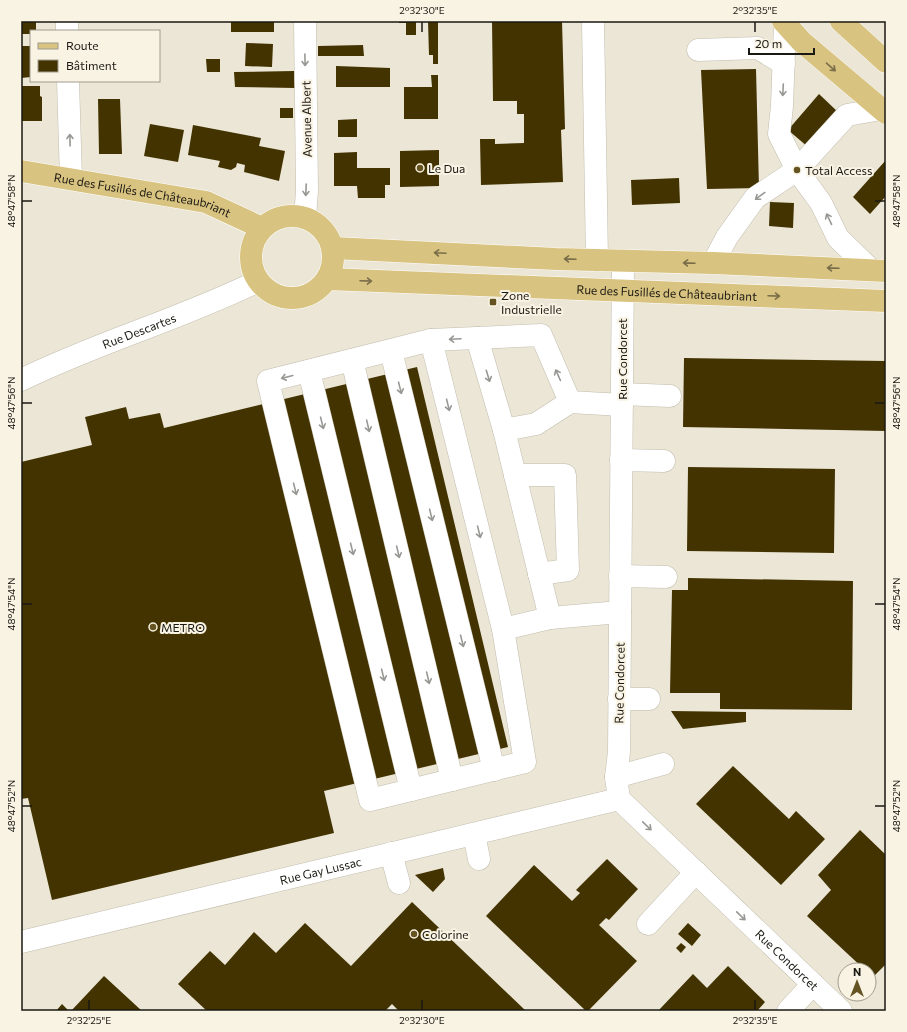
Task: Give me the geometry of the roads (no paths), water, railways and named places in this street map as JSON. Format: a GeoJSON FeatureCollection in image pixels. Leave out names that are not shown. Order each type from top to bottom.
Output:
{"type":"FeatureCollection","features":[{"type":"Feature","properties":{"kind":"main road"},"geometry":{"type":"LineString","coordinates":[[841,21],[886,62]]}},
{"type":"Feature","properties":{"kind":"main road"},"geometry":{"type":"LineString","coordinates":[[784,22],[802,42],[883,111]]}},
{"type":"Feature","properties":{"kind":"main road","name":"Rue des Fusillés de Châteaubriant"},"geometry":{"type":"LineString","coordinates":[[21,171],[206,202],[262,228]]}},
{"type":"Feature","properties":{"kind":"main road"},"geometry":{"type":"LineString","coordinates":[[289,215],[304,217],[323,229],[333,248],[333,264],[327,279],[312,293],[293,299],[273,294],[258,280],[251,263],[252,244],[262,228],[274,219],[289,215]]}},
{"type":"Feature","properties":{"kind":"main road"},"geometry":{"type":"LineString","coordinates":[[333,248],[597,260],[879,270]]}},
{"type":"Feature","properties":{"kind":"main road","name":"Rue des Fusillés de Châteaubriant"},"geometry":{"type":"LineString","coordinates":[[327,279],[886,301]]}},
{"type":"Feature","properties":{"kind":"street","name":"Avenue Albert"},"geometry":{"type":"LineString","coordinates":[[304,217],[307,190],[305,21]]}},
{"type":"Feature","properties":{"kind":"street"},"geometry":{"type":"LineString","coordinates":[[593,21],[597,260]]}},
{"type":"Feature","properties":{"kind":"street"},"geometry":{"type":"LineString","coordinates":[[784,22],[784,64],[779,134],[797,170],[821,203],[838,238],[879,270]]}},
{"type":"Feature","properties":{"kind":"street"},"geometry":{"type":"LineString","coordinates":[[698,50],[758,48],[784,64]]}},
{"type":"Feature","properties":{"kind":"street"},"geometry":{"type":"LineString","coordinates":[[68,82],[71,179]]}},
{"type":"Feature","properties":{"kind":"street"},"geometry":{"type":"LineString","coordinates":[[713,264],[727,237],[755,198],[797,170],[848,115],[883,111]]}},
{"type":"Feature","properties":{"kind":"street","name":"Rue Condorcet"},"geometry":{"type":"LineString","coordinates":[[623,261],[619,752],[616,777],[619,799],[841,1011]]}},
{"type":"Feature","properties":{"kind":"street","name":"Rue Descartes"},"geometry":{"type":"LineString","coordinates":[[21,380],[117,339],[234,292],[258,280]]}},
{"type":"Feature","properties":{"kind":"street"},"geometry":{"type":"LineString","coordinates":[[431,340],[504,629],[525,762],[370,800],[268,381],[431,340],[541,335],[570,402]]}},
{"type":"Feature","properties":{"kind":"street"},"geometry":{"type":"LineString","coordinates":[[477,338],[504,430],[550,618]]}},
{"type":"Feature","properties":{"kind":"street"},"geometry":{"type":"LineString","coordinates":[[391,350],[494,770]]}},
{"type":"Feature","properties":{"kind":"street"},"geometry":{"type":"LineString","coordinates":[[352,360],[452,780]]}},
{"type":"Feature","properties":{"kind":"street"},"geometry":{"type":"LineString","coordinates":[[309,371],[411,790]]}},
{"type":"Feature","properties":{"kind":"street"},"geometry":{"type":"LineString","coordinates":[[504,430],[536,424],[570,402],[670,396]]}},
{"type":"Feature","properties":{"kind":"street"},"geometry":{"type":"LineString","coordinates":[[621,460],[664,461]]}},
{"type":"Feature","properties":{"kind":"street"},"geometry":{"type":"LineString","coordinates":[[515,475],[565,475],[568,570],[539,574]]}},
{"type":"Feature","properties":{"kind":"street"},"geometry":{"type":"LineString","coordinates":[[620,576],[666,577]]}},
{"type":"Feature","properties":{"kind":"street"},"geometry":{"type":"LineString","coordinates":[[504,629],[550,618],[620,612]]}},
{"type":"Feature","properties":{"kind":"street"},"geometry":{"type":"LineString","coordinates":[[619,699],[649,699]]}},
{"type":"Feature","properties":{"kind":"street"},"geometry":{"type":"LineString","coordinates":[[616,777],[663,764]]}},
{"type":"Feature","properties":{"kind":"street","name":"Rue Gay Lussac"},"geometry":{"type":"LineString","coordinates":[[21,942],[619,799]]}},
{"type":"Feature","properties":{"kind":"street"},"geometry":{"type":"LineString","coordinates":[[474,834],[479,858]]}},
{"type":"Feature","properties":{"kind":"street"},"geometry":{"type":"LineString","coordinates":[[391,854],[399,883]]}},
{"type":"Feature","properties":{"kind":"street"},"geometry":{"type":"LineString","coordinates":[[648,924],[696,872]]}},
{"type":"Feature","properties":{"kind":"street"},"geometry":{"type":"LineString","coordinates":[[788,1011],[813,984]]}},
{"type":"Feature","properties":{"kind":"place","name":"Le Dua"},"geometry":{"type":"Point","coordinates":[420,168]}},
{"type":"Feature","properties":{"kind":"place","name":"Total Access"},"geometry":{"type":"Point","coordinates":[797,170]}},
{"type":"Feature","properties":{"kind":"place","name":"Zone Industrielle"},"geometry":{"type":"Point","coordinates":[493,302]}},
{"type":"Feature","properties":{"kind":"place","name":"METRO"},"geometry":{"type":"Point","coordinates":[153,627]}},
{"type":"Feature","properties":{"kind":"place","name":"Colorine"},"geometry":{"type":"Point","coordinates":[414,934]}}]}
